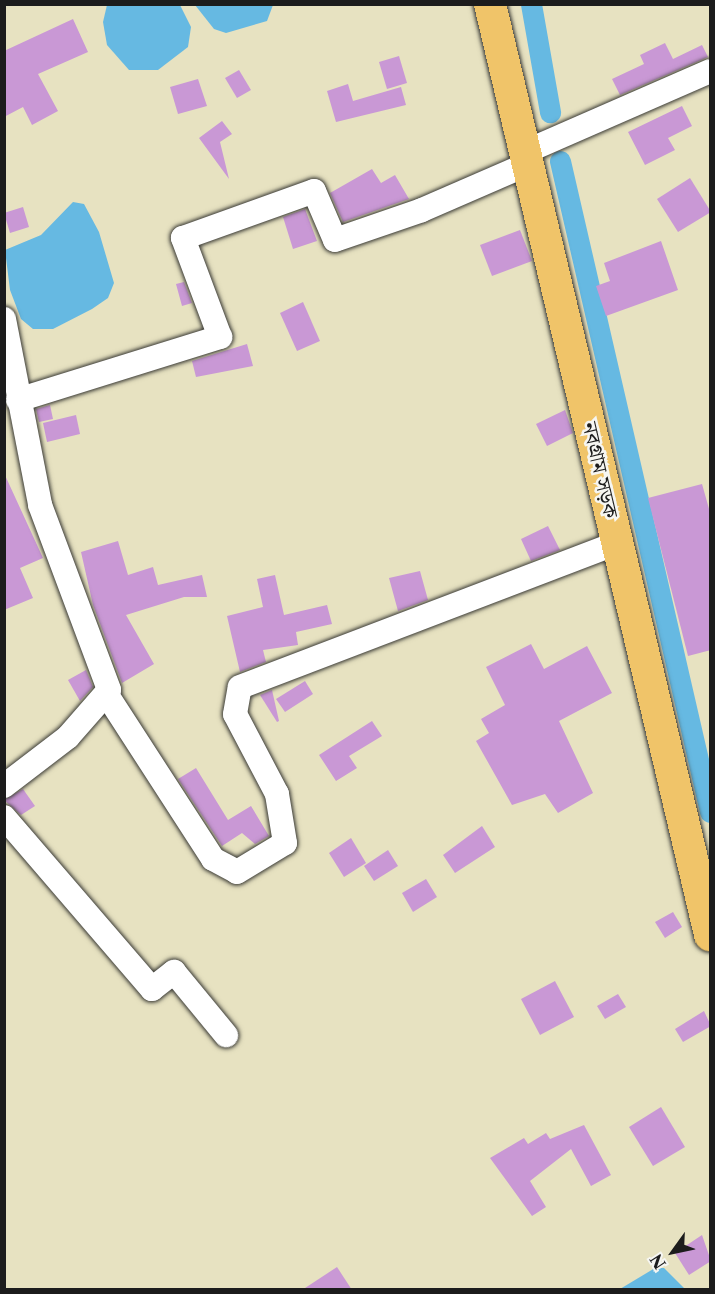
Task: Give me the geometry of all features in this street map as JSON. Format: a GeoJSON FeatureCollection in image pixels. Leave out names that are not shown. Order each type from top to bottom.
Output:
{"type":"FeatureCollection","features":[{"type":"Feature","properties":{"kind":"main road","name":"নবগ্রাম সড়ক"},"geometry":{"type":"LineString","coordinates":[[490,4],[711,935]]}},
{"type":"Feature","properties":{"kind":"street"},"geometry":{"type":"LineString","coordinates":[[18,400],[220,337],[183,238],[314,191],[335,240],[422,210],[711,71]]}},
{"type":"Feature","properties":{"kind":"street"},"geometry":{"type":"LineString","coordinates":[[4,319],[40,505],[106,671],[107,695],[213,859],[237,872],[285,843],[277,794],[236,714],[240,687],[617,543]]}},
{"type":"Feature","properties":{"kind":"street"},"geometry":{"type":"LineString","coordinates":[[4,786],[68,737],[107,695]]}},
{"type":"Feature","properties":{"kind":"street"},"geometry":{"type":"LineString","coordinates":[[4,817],[152,989],[174,972],[226,1035]]}},
{"type":"Feature","properties":{"kind":"water"},"geometry":{"type":"Polygon","coordinates":[[[107,5],[180,5],[191,27],[188,47],[158,70],[129,70],[107,45],[103,22],[107,5]]]}},
{"type":"Feature","properties":{"kind":"water"},"geometry":{"type":"Polygon","coordinates":[[[195,5],[273,5],[267,21],[226,33],[214,29],[195,5]]]}},
{"type":"Feature","properties":{"kind":"water"},"geometry":{"type":"Polygon","coordinates":[[[73,202],[84,204],[99,232],[114,283],[108,298],[92,309],[53,329],[33,329],[21,319],[10,290],[5,250],[41,235],[73,202]]]}},
{"type":"Feature","properties":{"kind":"water"},"geometry":{"type":"Polygon","coordinates":[[[655,1268],[664,1268],[685,1289],[620,1289],[655,1268]]]}},
{"type":"Feature","properties":{"kind":"building"},"geometry":{"type":"Polygon","coordinates":[[[73,19],[88,52],[38,74],[58,111],[32,125],[23,107],[4,117],[4,51],[73,19]]]}},
{"type":"Feature","properties":{"kind":"building"},"geometry":{"type":"Polygon","coordinates":[[[665,43],[673,59],[702,45],[708,57],[620,95],[612,79],[644,64],[640,55],[665,43]]]}},
{"type":"Feature","properties":{"kind":"building"},"geometry":{"type":"Polygon","coordinates":[[[399,56],[407,83],[387,89],[379,62],[399,56]]]}},
{"type":"Feature","properties":{"kind":"building"},"geometry":{"type":"Polygon","coordinates":[[[239,70],[251,90],[237,98],[225,78],[239,70]]]}},
{"type":"Feature","properties":{"kind":"building"},"geometry":{"type":"Polygon","coordinates":[[[198,79],[207,106],[178,114],[170,87],[198,79]]]}},
{"type":"Feature","properties":{"kind":"building"},"geometry":{"type":"Polygon","coordinates":[[[348,84],[353,101],[401,87],[406,105],[336,122],[327,91],[348,84]]]}},
{"type":"Feature","properties":{"kind":"building"},"geometry":{"type":"Polygon","coordinates":[[[682,106],[692,126],[668,138],[675,150],[645,165],[628,132],[682,106]]]}},
{"type":"Feature","properties":{"kind":"building"},"geometry":{"type":"Polygon","coordinates":[[[222,121],[232,134],[220,142],[229,179],[199,138],[222,121]]]}},
{"type":"Feature","properties":{"kind":"building"},"geometry":{"type":"Polygon","coordinates":[[[372,169],[381,183],[395,175],[409,199],[343,222],[330,193],[372,169]]]}},
{"type":"Feature","properties":{"kind":"building"},"geometry":{"type":"Polygon","coordinates":[[[690,178],[711,212],[678,232],[657,199],[690,178]]]}},
{"type":"Feature","properties":{"kind":"building"},"geometry":{"type":"Polygon","coordinates":[[[23,207],[29,227],[10,233],[4,213],[23,207]]]}},
{"type":"Feature","properties":{"kind":"building"},"geometry":{"type":"Polygon","coordinates":[[[305,209],[317,241],[293,249],[283,217],[305,209]]]}},
{"type":"Feature","properties":{"kind":"building"},"geometry":{"type":"Polygon","coordinates":[[[520,230],[532,261],[492,276],[480,245],[520,230]]]}},
{"type":"Feature","properties":{"kind":"building"},"geometry":{"type":"Polygon","coordinates":[[[661,241],[678,290],[606,316],[596,286],[610,281],[604,263],[661,241]]]}},
{"type":"Feature","properties":{"kind":"building"},"geometry":{"type":"Polygon","coordinates":[[[184,282],[192,303],[182,306],[176,284],[184,282]]]}},
{"type":"Feature","properties":{"kind":"building"},"geometry":{"type":"Polygon","coordinates":[[[303,302],[320,341],[297,351],[280,313],[303,302]]]}},
{"type":"Feature","properties":{"kind":"building"},"geometry":{"type":"Polygon","coordinates":[[[247,344],[253,366],[196,377],[192,361],[247,344]]]}},
{"type":"Feature","properties":{"kind":"building"},"geometry":{"type":"Polygon","coordinates":[[[50,405],[53,419],[39,422],[36,409],[50,405]]]}},
{"type":"Feature","properties":{"kind":"building"},"geometry":{"type":"Polygon","coordinates":[[[565,410],[573,433],[547,446],[536,424],[565,410]]]}},
{"type":"Feature","properties":{"kind":"building"},"geometry":{"type":"Polygon","coordinates":[[[76,415],[80,434],[47,442],[43,423],[76,415]]]}},
{"type":"Feature","properties":{"kind":"building"},"geometry":{"type":"Polygon","coordinates":[[[4,473],[43,558],[20,568],[33,598],[4,610],[4,473]]]}},
{"type":"Feature","properties":{"kind":"building"},"geometry":{"type":"Polygon","coordinates":[[[702,484],[711,516],[711,650],[688,656],[648,498],[702,484]]]}},
{"type":"Feature","properties":{"kind":"building"},"geometry":{"type":"Polygon","coordinates":[[[548,526],[560,550],[531,561],[521,539],[548,526]]]}},
{"type":"Feature","properties":{"kind":"building"},"geometry":{"type":"Polygon","coordinates":[[[118,541],[128,575],[153,567],[158,585],[202,575],[207,597],[184,597],[126,615],[154,664],[122,683],[93,605],[81,552],[118,541]]]}},
{"type":"Feature","properties":{"kind":"building"},"geometry":{"type":"Polygon","coordinates":[[[420,571],[428,600],[398,611],[389,578],[420,571]]]}},
{"type":"Feature","properties":{"kind":"building"},"geometry":{"type":"Polygon","coordinates":[[[275,575],[284,615],[327,605],[332,624],[296,632],[298,645],[263,650],[266,662],[240,672],[227,616],[263,607],[257,579],[275,575]]]}},
{"type":"Feature","properties":{"kind":"building"},"geometry":{"type":"Polygon","coordinates":[[[531,644],[544,669],[587,646],[612,693],[559,721],[593,793],[558,813],[545,794],[512,805],[476,741],[489,733],[481,719],[505,705],[486,667],[531,644]]]}},
{"type":"Feature","properties":{"kind":"building"},"geometry":{"type":"Polygon","coordinates":[[[86,670],[93,687],[80,701],[68,680],[86,670]]]}},
{"type":"Feature","properties":{"kind":"building"},"geometry":{"type":"Polygon","coordinates":[[[305,681],[313,694],[285,712],[276,699],[305,681]]]}},
{"type":"Feature","properties":{"kind":"building"},"geometry":{"type":"Polygon","coordinates":[[[272,690],[279,721],[277,722],[260,695],[272,690]]]}},
{"type":"Feature","properties":{"kind":"building"},"geometry":{"type":"Polygon","coordinates":[[[372,721],[382,736],[349,756],[357,768],[336,781],[319,755],[372,721]]]}},
{"type":"Feature","properties":{"kind":"building"},"geometry":{"type":"Polygon","coordinates":[[[196,768],[228,820],[251,806],[269,836],[255,844],[242,833],[222,846],[178,779],[196,768]]]}},
{"type":"Feature","properties":{"kind":"building"},"geometry":{"type":"Polygon","coordinates":[[[23,789],[35,806],[21,815],[4,800],[23,789]]]}},
{"type":"Feature","properties":{"kind":"building"},"geometry":{"type":"Polygon","coordinates":[[[482,826],[495,847],[455,873],[443,855],[482,826]]]}},
{"type":"Feature","properties":{"kind":"building"},"geometry":{"type":"Polygon","coordinates":[[[351,838],[366,863],[344,877],[329,853],[351,838]]]}},
{"type":"Feature","properties":{"kind":"building"},"geometry":{"type":"Polygon","coordinates":[[[388,850],[398,866],[374,881],[364,866],[388,850]]]}},
{"type":"Feature","properties":{"kind":"building"},"geometry":{"type":"Polygon","coordinates":[[[426,879],[437,897],[413,912],[402,893],[426,879]]]}},
{"type":"Feature","properties":{"kind":"building"},"geometry":{"type":"Polygon","coordinates":[[[673,912],[682,927],[665,938],[655,922],[673,912]]]}},
{"type":"Feature","properties":{"kind":"building"},"geometry":{"type":"Polygon","coordinates":[[[555,981],[574,1017],[540,1035],[521,999],[555,981]]]}},
{"type":"Feature","properties":{"kind":"building"},"geometry":{"type":"Polygon","coordinates":[[[618,994],[626,1007],[605,1019],[597,1006],[618,994]]]}},
{"type":"Feature","properties":{"kind":"building"},"geometry":{"type":"Polygon","coordinates":[[[704,1011],[711,1026],[683,1042],[675,1029],[704,1011]]]}},
{"type":"Feature","properties":{"kind":"building"},"geometry":{"type":"Polygon","coordinates":[[[661,1107],[685,1147],[653,1166],[629,1127],[661,1107]]]}},
{"type":"Feature","properties":{"kind":"building"},"geometry":{"type":"Polygon","coordinates":[[[584,1125],[611,1175],[591,1186],[571,1149],[530,1181],[546,1207],[532,1216],[490,1158],[524,1138],[528,1144],[546,1133],[550,1139],[584,1125]]]}},
{"type":"Feature","properties":{"kind":"building"},"geometry":{"type":"Polygon","coordinates":[[[702,1235],[711,1261],[689,1275],[675,1253],[702,1235]]]}},
{"type":"Feature","properties":{"kind":"building"},"geometry":{"type":"Polygon","coordinates":[[[337,1267],[352,1290],[302,1290],[337,1267]]]}},
{"type":"Feature","properties":{"kind":"waterway"},"geometry":{"type":"LineString","coordinates":[[531,4],[550,112]]}},
{"type":"Feature","properties":{"kind":"waterway"},"geometry":{"type":"LineString","coordinates":[[560,161],[710,812]]}}]}
